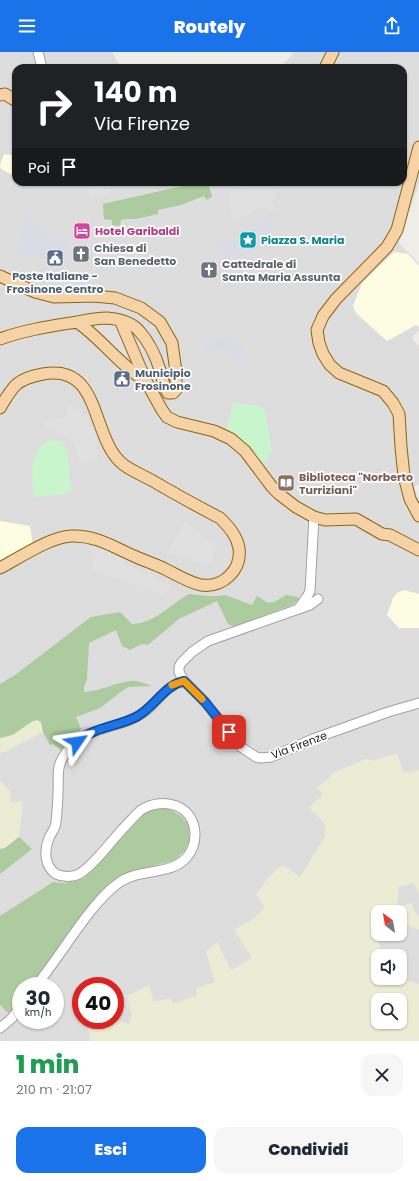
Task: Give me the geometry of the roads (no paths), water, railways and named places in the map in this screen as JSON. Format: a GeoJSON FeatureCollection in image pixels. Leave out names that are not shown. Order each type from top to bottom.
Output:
{"type":"FeatureCollection","features":[{"type":"Feature","properties":{"kind":"main road"},"geometry":{"type":"LineString","coordinates":[[327,64],[333,52]]}},
{"type":"Feature","properties":{"kind":"main road"},"geometry":{"type":"LineString","coordinates":[[0,95],[5,94],[12,98]]}},
{"type":"Feature","properties":{"kind":"main road"},"geometry":{"type":"LineString","coordinates":[[419,147],[397,230],[387,247],[336,299],[323,316],[317,330],[319,343],[323,354],[330,365],[339,373],[383,391],[393,403],[399,414],[404,476],[410,499],[419,516]]}},
{"type":"Feature","properties":{"kind":"main road"},"geometry":{"type":"LineString","coordinates":[[0,276],[35,292],[54,297],[94,296],[115,298],[141,308],[160,322],[172,343],[176,372],[172,391],[162,382],[159,369],[145,338],[134,326],[120,320],[97,318],[43,328],[0,339]]}},
{"type":"Feature","properties":{"kind":"main road"},"geometry":{"type":"LineString","coordinates":[[120,320],[146,381],[167,417],[177,422],[214,431],[231,439],[245,451],[279,494],[296,507],[314,517],[325,520],[356,519],[382,534],[390,535],[419,550]]}},
{"type":"Feature","properties":{"kind":"main road"},"geometry":{"type":"LineString","coordinates":[[77,322],[106,346],[134,374],[146,381]]}},
{"type":"Feature","properties":{"kind":"main road"},"geometry":{"type":"LineString","coordinates":[[0,408],[18,382],[29,376],[53,372],[64,374],[74,379],[89,396],[110,448],[124,465],[220,518],[227,525],[238,542],[239,560],[230,577],[222,582],[212,585],[202,585],[188,581],[155,564],[91,537],[71,536],[57,538],[0,568]]}},
{"type":"Feature","properties":{"kind":"street"},"geometry":{"type":"LineString","coordinates":[[38,52],[41,64]]}},
{"type":"Feature","properties":{"kind":"street"},"geometry":{"type":"LineString","coordinates":[[298,609],[308,598],[310,591],[314,517]]}},
{"type":"Feature","properties":{"kind":"street"},"geometry":{"type":"LineString","coordinates":[[42,977],[80,925],[101,899],[114,886],[120,881],[135,875],[176,865],[183,861],[191,852],[195,839],[194,825],[187,812],[170,804],[163,803],[151,805],[141,810],[88,867],[77,875],[67,877],[57,874],[48,865],[45,852],[49,838],[56,824],[58,768],[70,747],[83,736],[99,729],[129,721],[139,716],[153,705],[171,686],[184,681],[179,672],[181,663],[192,652],[204,644],[220,636],[310,605],[318,599]]}},
{"type":"Feature","properties":{"kind":"street","name":"Via Firenze"},"geometry":{"type":"LineString","coordinates":[[184,681],[205,702],[241,746],[252,754],[261,758],[281,754],[313,739],[388,712],[419,703]]}},
{"type":"Feature","properties":{"kind":"street"},"geometry":{"type":"LineString","coordinates":[[0,1028],[12,1018]]}},
{"type":"Feature","properties":{"kind":"place","name":"Hotel Garibaldi"},"geometry":{"type":"Point","coordinates":[82,231]}},
{"type":"Feature","properties":{"kind":"place","name":"Piazza S. Maria"},"geometry":{"type":"Point","coordinates":[248,240]}},
{"type":"Feature","properties":{"kind":"place","name":"Chiesa di San Benedetto"},"geometry":{"type":"Point","coordinates":[81,254]}},
{"type":"Feature","properties":{"kind":"place","name":"Poste Italiane - Frosinone Centro"},"geometry":{"type":"Point","coordinates":[55,258]}},
{"type":"Feature","properties":{"kind":"place","name":"Cattedrale di Santa Maria Assunta"},"geometry":{"type":"Point","coordinates":[209,270]}},
{"type":"Feature","properties":{"kind":"place","name":"Municipio Frosinone"},"geometry":{"type":"Point","coordinates":[122,379]}},
{"type":"Feature","properties":{"kind":"place","name":"Biblioteca \"Norberto Turriziani\""},"geometry":{"type":"Point","coordinates":[286,483]}}]}
